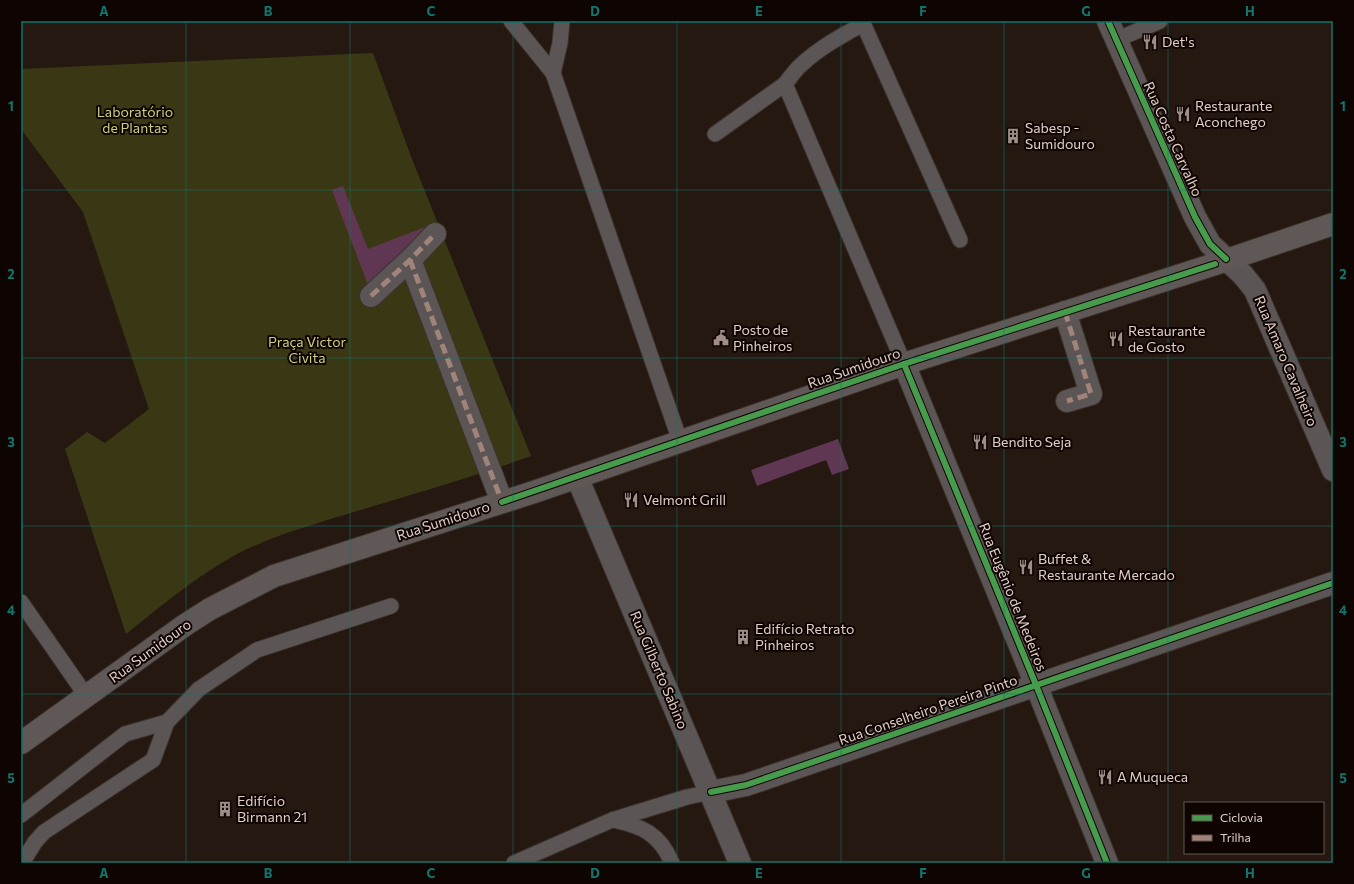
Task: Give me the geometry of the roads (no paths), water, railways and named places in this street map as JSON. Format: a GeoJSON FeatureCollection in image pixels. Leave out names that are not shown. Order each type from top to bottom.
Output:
{"type":"FeatureCollection","features":[{"type":"Feature","properties":{"kind":"main road","name":"Rua Sumidouro"},"geometry":{"type":"LineString","coordinates":[[21,743],[87,697],[185,625],[210,609],[274,576],[577,477],[904,364],[1333,224]]}},
{"type":"Feature","properties":{"kind":"street","name":"Rua Costa Carvalho"},"geometry":{"type":"LineString","coordinates":[[1112,30],[1194,218],[1210,244],[1226,259]]}},
{"type":"Feature","properties":{"kind":"street"},"geometry":{"type":"LineString","coordinates":[[371,296],[410,260],[435,234]]}},
{"type":"Feature","properties":{"kind":"street","name":"Rua Amaro Cavalheiro"},"geometry":{"type":"LineString","coordinates":[[1226,259],[1243,275],[1255,290],[1333,470]]}},
{"type":"Feature","properties":{"kind":"street"},"geometry":{"type":"LineString","coordinates":[[410,260],[502,502]]}},
{"type":"Feature","properties":{"kind":"street"},"geometry":{"type":"LineString","coordinates":[[1065,312],[1091,394],[1067,401]]}},
{"type":"Feature","properties":{"kind":"street","name":"Rua Eugênio de Medeiros"},"geometry":{"type":"LineString","coordinates":[[904,364],[1036,685],[1107,863]]}},
{"type":"Feature","properties":{"kind":"street","name":"Rua Gilberto Sabino"},"geometry":{"type":"LineString","coordinates":[[577,477],[740,863]]}},
{"type":"Feature","properties":{"kind":"street","name":"Rua Conselheiro Pereira Pinto"},"geometry":{"type":"LineString","coordinates":[[711,792],[746,785],[1333,583]]}},
{"type":"Feature","properties":{"kind":"lane"},"geometry":{"type":"LineString","coordinates":[[510,21],[553,73],[680,441]]}},
{"type":"Feature","properties":{"kind":"lane"},"geometry":{"type":"LineString","coordinates":[[553,73],[560,43],[562,21]]}},
{"type":"Feature","properties":{"kind":"lane"},"geometry":{"type":"LineString","coordinates":[[1112,30],[1160,21]]}},
{"type":"Feature","properties":{"kind":"lane"},"geometry":{"type":"LineString","coordinates":[[715,134],[785,84],[800,66],[814,54],[863,23],[960,240]]}},
{"type":"Feature","properties":{"kind":"lane"},"geometry":{"type":"LineString","coordinates":[[785,84],[904,364]]}},
{"type":"Feature","properties":{"kind":"lane"},"geometry":{"type":"LineString","coordinates":[[21,602],[87,697]]}},
{"type":"Feature","properties":{"kind":"lane"},"geometry":{"type":"LineString","coordinates":[[22,863],[35,842],[44,832],[153,760],[167,722],[199,690],[257,650],[390,606]]}},
{"type":"Feature","properties":{"kind":"lane"},"geometry":{"type":"LineString","coordinates":[[21,815],[125,734],[167,722]]}},
{"type":"Feature","properties":{"kind":"lane"},"geometry":{"type":"LineString","coordinates":[[514,863],[612,820],[687,796],[711,792]]}},
{"type":"Feature","properties":{"kind":"lane"},"geometry":{"type":"LineString","coordinates":[[612,820],[628,823],[646,830],[658,840],[672,863]]}},
{"type":"Feature","properties":{"kind":"place","name":"Det's"},"geometry":{"type":"Point","coordinates":[1150,42]}},
{"type":"Feature","properties":{"kind":"place","name":"Restaurante Aconchego"},"geometry":{"type":"Point","coordinates":[1183,114]}},
{"type":"Feature","properties":{"kind":"place","name":"Sabesp - Sumidouro"},"geometry":{"type":"Point","coordinates":[1013,136]}},
{"type":"Feature","properties":{"kind":"place","name":"Posto de Pinheiros"},"geometry":{"type":"Point","coordinates":[721,338]}},
{"type":"Feature","properties":{"kind":"place","name":"Restaurante de Gosto"},"geometry":{"type":"Point","coordinates":[1116,339]}},
{"type":"Feature","properties":{"kind":"place","name":"Bendito Seja"},"geometry":{"type":"Point","coordinates":[980,442]}},
{"type":"Feature","properties":{"kind":"place","name":"Velmont Grill"},"geometry":{"type":"Point","coordinates":[631,500]}},
{"type":"Feature","properties":{"kind":"place","name":"Buffet & Restaurante Mercado"},"geometry":{"type":"Point","coordinates":[1026,567]}},
{"type":"Feature","properties":{"kind":"place","name":"Edifício Retrato Pinheiros"},"geometry":{"type":"Point","coordinates":[743,637]}},
{"type":"Feature","properties":{"kind":"place","name":"A Muqueca"},"geometry":{"type":"Point","coordinates":[1105,777]}},
{"type":"Feature","properties":{"kind":"place","name":"Edifício Birmann 21"},"geometry":{"type":"Point","coordinates":[225,809]}},
{"type":"Feature","properties":{"kind":"park label","name":"Laboratório de Plantas"},"geometry":{"type":"Point","coordinates":[135,120]}},
{"type":"Feature","properties":{"kind":"park label","name":"Praça Victor Civita"},"geometry":{"type":"Point","coordinates":[307,350]}}]}
